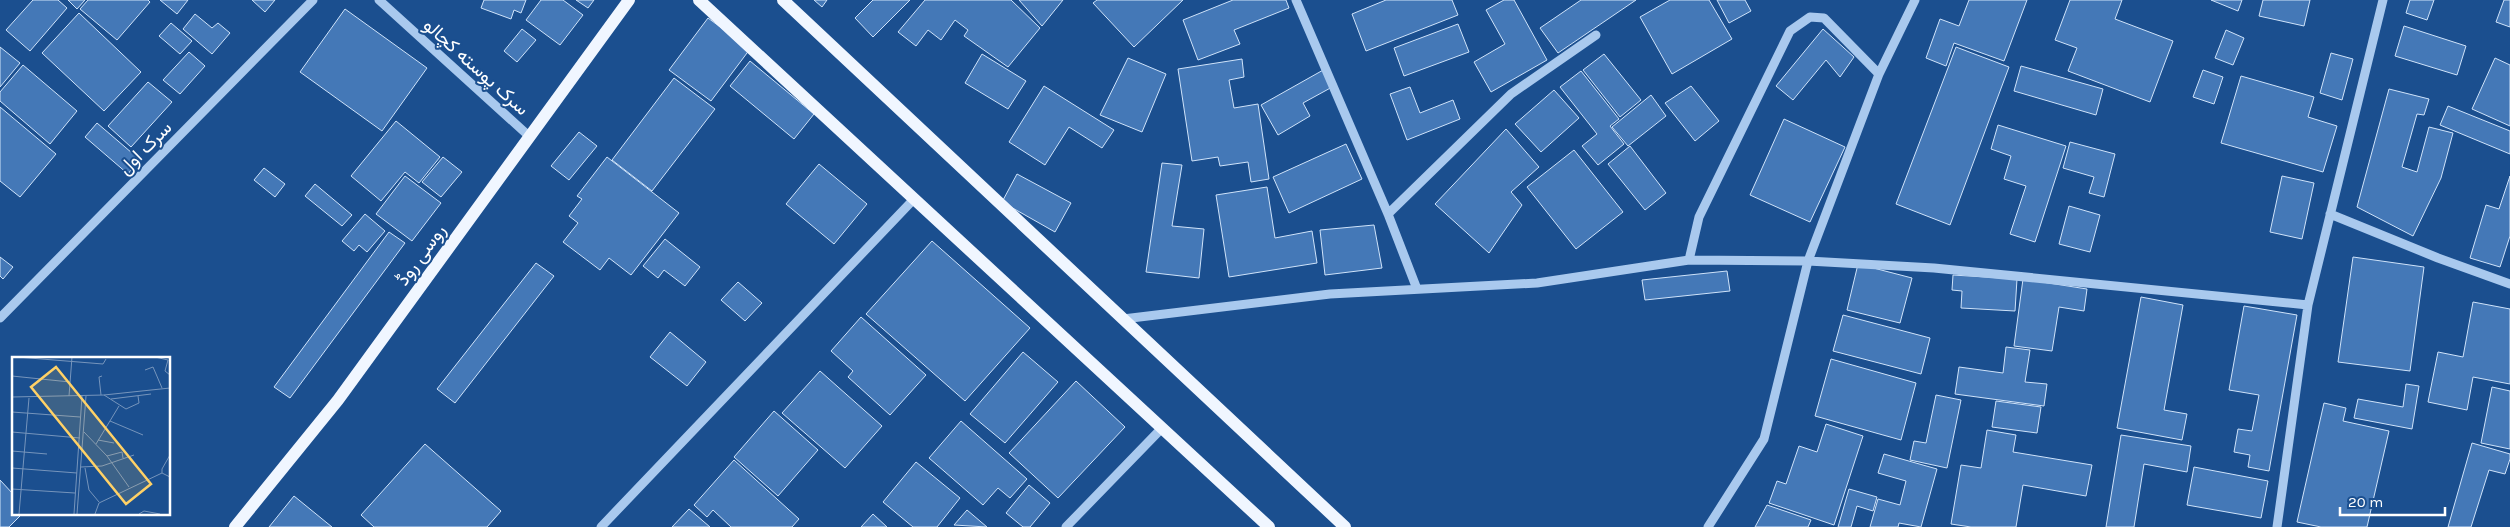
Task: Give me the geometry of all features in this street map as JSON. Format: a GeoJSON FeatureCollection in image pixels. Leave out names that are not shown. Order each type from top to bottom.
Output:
{"type":"FeatureCollection","features":[{"type":"Feature","properties":{"kind":"main road","name":"روسی روڈ"},"geometry":{"type":"LineString","coordinates":[[235,527],[338,400],[629,0]]}},
{"type":"Feature","properties":{"kind":"main road"},"geometry":{"type":"LineString","coordinates":[[699,0],[1269,527]]}},
{"type":"Feature","properties":{"kind":"main road"},"geometry":{"type":"LineString","coordinates":[[783,0],[1345,527]]}},
{"type":"Feature","properties":{"kind":"street","name":"سرک اول"},"geometry":{"type":"LineString","coordinates":[[0,318],[313,0]]}},
{"type":"Feature","properties":{"kind":"street","name":"سرک پوسته کچالو"},"geometry":{"type":"LineString","coordinates":[[379,0],[530,137]]}},
{"type":"Feature","properties":{"kind":"street"},"geometry":{"type":"LineString","coordinates":[[1296,0],[1388,214],[1417,289]]}},
{"type":"Feature","properties":{"kind":"street"},"geometry":{"type":"LineString","coordinates":[[1708,527],[1764,439],[1808,261],[1879,74],[1915,0]]}},
{"type":"Feature","properties":{"kind":"street"},"geometry":{"type":"LineString","coordinates":[[2277,527],[2308,305],[2383,0]]}},
{"type":"Feature","properties":{"kind":"street"},"geometry":{"type":"LineString","coordinates":[[1689,260],[1699,217],[1790,31],[1810,17],[1824,18],[1879,74]]}},
{"type":"Feature","properties":{"kind":"street"},"geometry":{"type":"LineString","coordinates":[[1388,214],[1510,94],[1596,35]]}},
{"type":"Feature","properties":{"kind":"street"},"geometry":{"type":"LineString","coordinates":[[601,527],[914,199]]}},
{"type":"Feature","properties":{"kind":"street"},"geometry":{"type":"LineString","coordinates":[[2330,214],[2438,258],[2510,284]]}},
{"type":"Feature","properties":{"kind":"street"},"geometry":{"type":"LineString","coordinates":[[1123,319],[1330,294],[1537,283],[1689,260],[1808,261],[1934,268],[2308,305]]}},
{"type":"Feature","properties":{"kind":"street"},"geometry":{"type":"LineString","coordinates":[[1066,527],[1162,428]]}},
{"type":"Feature","properties":{"kind":"building"},"geometry":{"type":"Polygon","coordinates":[[[33,0],[58,0],[67,8],[30,51],[6,30],[33,0]]]}},
{"type":"Feature","properties":{"kind":"building"},"geometry":{"type":"Polygon","coordinates":[[[68,0],[85,0],[77,9],[68,0]]]}},
{"type":"Feature","properties":{"kind":"building"},"geometry":{"type":"Polygon","coordinates":[[[88,0],[148,0],[150,2],[117,40],[80,9],[88,0]]]}},
{"type":"Feature","properties":{"kind":"building"},"geometry":{"type":"Polygon","coordinates":[[[160,0],[188,0],[177,14],[160,0]]]}},
{"type":"Feature","properties":{"kind":"building"},"geometry":{"type":"Polygon","coordinates":[[[252,0],[275,0],[265,12],[252,0]]]}},
{"type":"Feature","properties":{"kind":"building"},"geometry":{"type":"Polygon","coordinates":[[[484,0],[526,0],[521,13],[514,10],[511,19],[481,8],[484,0]]]}},
{"type":"Feature","properties":{"kind":"building"},"geometry":{"type":"Polygon","coordinates":[[[541,0],[563,0],[583,15],[560,45],[526,20],[541,0]]]}},
{"type":"Feature","properties":{"kind":"building"},"geometry":{"type":"Polygon","coordinates":[[[576,0],[594,0],[588,8],[576,0]]]}},
{"type":"Feature","properties":{"kind":"building"},"geometry":{"type":"Polygon","coordinates":[[[814,0],[827,0],[822,7],[814,0]]]}},
{"type":"Feature","properties":{"kind":"building"},"geometry":{"type":"Polygon","coordinates":[[[873,0],[910,0],[873,37],[855,18],[873,0]]]}},
{"type":"Feature","properties":{"kind":"building"},"geometry":{"type":"Polygon","coordinates":[[[925,0],[1011,0],[1040,28],[1008,67],[964,36],[968,30],[955,20],[941,40],[928,30],[916,46],[898,32],[925,0]]]}},
{"type":"Feature","properties":{"kind":"building"},"geometry":{"type":"Polygon","coordinates":[[[1019,0],[1063,0],[1042,26],[1019,0]]]}},
{"type":"Feature","properties":{"kind":"building"},"geometry":{"type":"Polygon","coordinates":[[[1097,0],[1183,0],[1134,47],[1093,3],[1097,0]]]}},
{"type":"Feature","properties":{"kind":"building"},"geometry":{"type":"Polygon","coordinates":[[[1233,0],[1286,0],[1289,8],[1234,30],[1240,44],[1198,60],[1183,20],[1233,0]]]}},
{"type":"Feature","properties":{"kind":"building"},"geometry":{"type":"Polygon","coordinates":[[[1386,0],[1452,0],[1458,15],[1366,51],[1352,14],[1386,0]]]}},
{"type":"Feature","properties":{"kind":"building"},"geometry":{"type":"Polygon","coordinates":[[[1504,0],[1514,0],[1547,60],[1491,92],[1474,62],[1505,44],[1486,10],[1504,0]]]}},
{"type":"Feature","properties":{"kind":"building"},"geometry":{"type":"Polygon","coordinates":[[[1581,0],[1636,0],[1558,53],[1540,28],[1581,0]]]}},
{"type":"Feature","properties":{"kind":"building"},"geometry":{"type":"Polygon","coordinates":[[[1670,0],[1709,0],[1732,39],[1672,74],[1640,17],[1670,0]]]}},
{"type":"Feature","properties":{"kind":"building"},"geometry":{"type":"Polygon","coordinates":[[[1717,0],[1745,0],[1751,11],[1729,23],[1717,0]]]}},
{"type":"Feature","properties":{"kind":"building"},"geometry":{"type":"Polygon","coordinates":[[[1969,0],[2027,0],[2004,61],[1954,43],[1946,66],[1926,58],[1940,19],[1959,26],[1969,0]]]}},
{"type":"Feature","properties":{"kind":"building"},"geometry":{"type":"Polygon","coordinates":[[[2070,0],[2122,0],[2115,19],[2173,41],[2150,102],[2068,71],[2077,48],[2055,40],[2070,0]]]}},
{"type":"Feature","properties":{"kind":"building"},"geometry":{"type":"Polygon","coordinates":[[[2211,0],[2242,0],[2238,11],[2211,0]]]}},
{"type":"Feature","properties":{"kind":"building"},"geometry":{"type":"Polygon","coordinates":[[[2263,0],[2310,0],[2304,26],[2259,16],[2263,0]]]}},
{"type":"Feature","properties":{"kind":"building"},"geometry":{"type":"Polygon","coordinates":[[[2410,0],[2434,0],[2427,20],[2406,13],[2410,0]]]}},
{"type":"Feature","properties":{"kind":"building"},"geometry":{"type":"Polygon","coordinates":[[[2504,0],[2510,0],[2510,27],[2496,22],[2504,0]]]}},
{"type":"Feature","properties":{"kind":"building"},"geometry":{"type":"Polygon","coordinates":[[[345,9],[427,68],[382,131],[300,72],[345,9]]]}},
{"type":"Feature","properties":{"kind":"building"},"geometry":{"type":"Polygon","coordinates":[[[79,13],[141,72],[104,111],[42,53],[79,13]]]}},
{"type":"Feature","properties":{"kind":"building"},"geometry":{"type":"Polygon","coordinates":[[[195,14],[212,28],[218,23],[230,33],[212,54],[183,29],[195,14]]]}},
{"type":"Feature","properties":{"kind":"building"},"geometry":{"type":"Polygon","coordinates":[[[708,18],[750,49],[711,101],[669,70],[708,18]]]}},
{"type":"Feature","properties":{"kind":"building"},"geometry":{"type":"Polygon","coordinates":[[[171,23],[192,41],[180,54],[159,36],[171,23]]]}},
{"type":"Feature","properties":{"kind":"building"},"geometry":{"type":"Polygon","coordinates":[[[1458,24],[1469,52],[1404,76],[1394,48],[1458,24]]]}},
{"type":"Feature","properties":{"kind":"building"},"geometry":{"type":"Polygon","coordinates":[[[2404,26],[2466,46],[2457,75],[2395,56],[2404,26]]]}},
{"type":"Feature","properties":{"kind":"building"},"geometry":{"type":"Polygon","coordinates":[[[522,29],[536,40],[517,62],[504,51],[522,29]]]}},
{"type":"Feature","properties":{"kind":"building"},"geometry":{"type":"Polygon","coordinates":[[[1823,29],[1854,57],[1840,77],[1826,60],[1793,100],[1776,86],[1823,29]]]}},
{"type":"Feature","properties":{"kind":"building"},"geometry":{"type":"Polygon","coordinates":[[[2226,30],[2244,38],[2233,65],[2215,58],[2226,30]]]}},
{"type":"Feature","properties":{"kind":"building"},"geometry":{"type":"Polygon","coordinates":[[[0,47],[20,63],[0,87],[0,47]]]}},
{"type":"Feature","properties":{"kind":"building"},"geometry":{"type":"Polygon","coordinates":[[[1956,47],[2009,67],[1950,225],[1896,204],[1956,47]]]}},
{"type":"Feature","properties":{"kind":"building"},"geometry":{"type":"Polygon","coordinates":[[[189,52],[205,66],[180,94],[163,80],[189,52]]]}},
{"type":"Feature","properties":{"kind":"building"},"geometry":{"type":"Polygon","coordinates":[[[2331,53],[2353,59],[2342,100],[2320,93],[2331,53]]]}},
{"type":"Feature","properties":{"kind":"building"},"geometry":{"type":"Polygon","coordinates":[[[982,54],[1026,81],[1008,109],[965,83],[982,54]]]}},
{"type":"Feature","properties":{"kind":"building"},"geometry":{"type":"Polygon","coordinates":[[[1604,54],[1641,100],[1620,117],[1583,70],[1604,54]]]}},
{"type":"Feature","properties":{"kind":"building"},"geometry":{"type":"Polygon","coordinates":[[[1128,58],[1166,74],[1142,132],[1100,115],[1128,58]]]}},
{"type":"Feature","properties":{"kind":"building"},"geometry":{"type":"Polygon","coordinates":[[[2495,58],[2510,65],[2510,126],[2472,109],[2495,58]]]}},
{"type":"Feature","properties":{"kind":"building"},"geometry":{"type":"Polygon","coordinates":[[[1242,59],[1244,77],[1229,80],[1234,108],[1258,104],[1269,179],[1251,182],[1248,162],[1220,166],[1218,157],[1192,161],[1178,69],[1242,59]]]}},
{"type":"Feature","properties":{"kind":"building"},"geometry":{"type":"Polygon","coordinates":[[[750,61],[814,114],[794,139],[730,86],[750,61]]]}},
{"type":"Feature","properties":{"kind":"building"},"geometry":{"type":"Polygon","coordinates":[[[23,65],[77,111],[50,144],[0,101],[0,92],[23,65]]]}},
{"type":"Feature","properties":{"kind":"building"},"geometry":{"type":"Polygon","coordinates":[[[2021,66],[2103,89],[2096,115],[2014,91],[2021,66]]]}},
{"type":"Feature","properties":{"kind":"building"},"geometry":{"type":"Polygon","coordinates":[[[1325,69],[1334,86],[1303,103],[1310,116],[1278,135],[1261,105],[1325,69]]]}},
{"type":"Feature","properties":{"kind":"building"},"geometry":{"type":"Polygon","coordinates":[[[2203,70],[2223,77],[2214,104],[2193,97],[2203,70]]]}},
{"type":"Feature","properties":{"kind":"building"},"geometry":{"type":"Polygon","coordinates":[[[1581,71],[1619,119],[1610,126],[1624,144],[1598,165],[1582,146],[1597,134],[1560,87],[1581,71]]]}},
{"type":"Feature","properties":{"kind":"building"},"geometry":{"type":"Polygon","coordinates":[[[2241,76],[2314,97],[2308,117],[2337,126],[2323,172],[2221,143],[2241,76]]]}},
{"type":"Feature","properties":{"kind":"building"},"geometry":{"type":"Polygon","coordinates":[[[674,78],[715,109],[652,191],[612,160],[674,78]]]}},
{"type":"Feature","properties":{"kind":"building"},"geometry":{"type":"Polygon","coordinates":[[[148,82],[172,102],[131,147],[108,126],[148,82]]]}},
{"type":"Feature","properties":{"kind":"building"},"geometry":{"type":"Polygon","coordinates":[[[1044,86],[1114,130],[1102,148],[1069,127],[1045,165],[1009,142],[1044,86]]]}},
{"type":"Feature","properties":{"kind":"building"},"geometry":{"type":"Polygon","coordinates":[[[1691,86],[1719,121],[1695,141],[1665,103],[1691,86]]]}},
{"type":"Feature","properties":{"kind":"building"},"geometry":{"type":"Polygon","coordinates":[[[1410,87],[1420,113],[1453,100],[1460,119],[1407,140],[1390,94],[1410,87]]]}},
{"type":"Feature","properties":{"kind":"building"},"geometry":{"type":"Polygon","coordinates":[[[2389,89],[2429,99],[2424,115],[2417,114],[2402,167],[2417,172],[2429,127],[2453,133],[2441,178],[2413,236],[2357,207],[2389,89]]]}},
{"type":"Feature","properties":{"kind":"building"},"geometry":{"type":"Polygon","coordinates":[[[1554,90],[1579,118],[1541,152],[1515,124],[1554,90]]]}},
{"type":"Feature","properties":{"kind":"building"},"geometry":{"type":"Polygon","coordinates":[[[1651,95],[1666,116],[1628,146],[1612,127],[1651,95]]]}},
{"type":"Feature","properties":{"kind":"building"},"geometry":{"type":"Polygon","coordinates":[[[2448,106],[2510,131],[2510,154],[2440,125],[2448,106]]]}},
{"type":"Feature","properties":{"kind":"building"},"geometry":{"type":"Polygon","coordinates":[[[0,107],[56,154],[20,197],[0,181],[0,107]]]}},
{"type":"Feature","properties":{"kind":"building"},"geometry":{"type":"Polygon","coordinates":[[[1784,119],[1845,147],[1810,222],[1750,195],[1784,119]]]}},
{"type":"Feature","properties":{"kind":"building"},"geometry":{"type":"Polygon","coordinates":[[[396,121],[440,157],[419,183],[405,172],[381,201],[351,176],[396,121]]]}},
{"type":"Feature","properties":{"kind":"building"},"geometry":{"type":"Polygon","coordinates":[[[97,123],[139,159],[128,174],[85,137],[97,123]]]}},
{"type":"Feature","properties":{"kind":"building"},"geometry":{"type":"Polygon","coordinates":[[[1998,125],[2066,146],[2035,242],[2010,234],[2026,186],[2004,179],[2011,156],[1991,149],[1998,125]]]}},
{"type":"Feature","properties":{"kind":"building"},"geometry":{"type":"Polygon","coordinates":[[[1506,129],[1539,167],[1511,192],[1522,205],[1489,253],[1435,204],[1506,129]]]}},
{"type":"Feature","properties":{"kind":"building"},"geometry":{"type":"Polygon","coordinates":[[[579,132],[597,146],[569,180],[551,166],[579,132]]]}},
{"type":"Feature","properties":{"kind":"building"},"geometry":{"type":"Polygon","coordinates":[[[2070,142],[2115,154],[2104,197],[2089,193],[2094,177],[2063,168],[2070,142]]]}},
{"type":"Feature","properties":{"kind":"building"},"geometry":{"type":"Polygon","coordinates":[[[1346,144],[1362,179],[1289,213],[1273,177],[1346,144]]]}},
{"type":"Feature","properties":{"kind":"building"},"geometry":{"type":"Polygon","coordinates":[[[1630,146],[1666,193],[1645,210],[1608,164],[1630,146]]]}},
{"type":"Feature","properties":{"kind":"building"},"geometry":{"type":"Polygon","coordinates":[[[1574,150],[1623,212],[1576,249],[1527,187],[1574,150]]]}},
{"type":"Feature","properties":{"kind":"building"},"geometry":{"type":"Polygon","coordinates":[[[443,157],[462,172],[441,197],[422,182],[443,157]]]}},
{"type":"Feature","properties":{"kind":"building"},"geometry":{"type":"Polygon","coordinates":[[[607,157],[679,213],[631,275],[609,258],[600,270],[563,242],[578,223],[569,216],[582,199],[577,196],[607,157]]]}},
{"type":"Feature","properties":{"kind":"building"},"geometry":{"type":"Polygon","coordinates":[[[1162,163],[1182,165],[1172,226],[1204,229],[1199,278],[1146,272],[1162,163]]]}},
{"type":"Feature","properties":{"kind":"building"},"geometry":{"type":"Polygon","coordinates":[[[819,164],[867,204],[834,244],[786,204],[819,164]]]}},
{"type":"Feature","properties":{"kind":"building"},"geometry":{"type":"Polygon","coordinates":[[[264,168],[285,184],[275,197],[254,180],[264,168]]]}},
{"type":"Feature","properties":{"kind":"building"},"geometry":{"type":"Polygon","coordinates":[[[1017,174],[1071,203],[1055,232],[1002,202],[1017,174]]]}},
{"type":"Feature","properties":{"kind":"building"},"geometry":{"type":"Polygon","coordinates":[[[405,176],[441,203],[412,241],[376,214],[405,176]]]}},
{"type":"Feature","properties":{"kind":"building"},"geometry":{"type":"Polygon","coordinates":[[[2282,176],[2314,183],[2302,239],[2270,232],[2282,176]]]}},
{"type":"Feature","properties":{"kind":"building"},"geometry":{"type":"Polygon","coordinates":[[[2510,176],[2510,236],[2500,267],[2470,258],[2486,205],[2499,209],[2510,176]]]}},
{"type":"Feature","properties":{"kind":"building"},"geometry":{"type":"Polygon","coordinates":[[[315,184],[352,215],[342,226],[305,196],[315,184]]]}},
{"type":"Feature","properties":{"kind":"building"},"geometry":{"type":"Polygon","coordinates":[[[1267,187],[1275,238],[1312,231],[1317,263],[1229,277],[1216,195],[1267,187]]]}},
{"type":"Feature","properties":{"kind":"building"},"geometry":{"type":"Polygon","coordinates":[[[2069,206],[2100,215],[2090,252],[2059,244],[2069,206]]]}},
{"type":"Feature","properties":{"kind":"building"},"geometry":{"type":"Polygon","coordinates":[[[365,214],[385,231],[367,252],[359,245],[354,251],[342,241],[365,214]]]}},
{"type":"Feature","properties":{"kind":"building"},"geometry":{"type":"Polygon","coordinates":[[[1374,225],[1382,268],[1325,275],[1320,230],[1374,225]]]}},
{"type":"Feature","properties":{"kind":"building"},"geometry":{"type":"Polygon","coordinates":[[[389,232],[405,243],[290,398],[274,387],[389,232]]]}},
{"type":"Feature","properties":{"kind":"building"},"geometry":{"type":"Polygon","coordinates":[[[665,239],[700,267],[685,286],[664,270],[658,278],[643,266],[665,239]]]}},
{"type":"Feature","properties":{"kind":"building"},"geometry":{"type":"Polygon","coordinates":[[[932,241],[1030,328],[965,401],[866,314],[932,241]]]}},
{"type":"Feature","properties":{"kind":"building"},"geometry":{"type":"Polygon","coordinates":[[[0,257],[13,267],[3,279],[0,276],[0,257]]]}},
{"type":"Feature","properties":{"kind":"building"},"geometry":{"type":"Polygon","coordinates":[[[2353,257],[2424,267],[2410,371],[2338,362],[2353,257]]]}},
{"type":"Feature","properties":{"kind":"building"},"geometry":{"type":"Polygon","coordinates":[[[536,263],[554,276],[455,403],[437,389],[536,263]]]}},
{"type":"Feature","properties":{"kind":"building"},"geometry":{"type":"Polygon","coordinates":[[[1858,264],[1912,278],[1900,323],[1847,310],[1858,264]]]}},
{"type":"Feature","properties":{"kind":"building"},"geometry":{"type":"Polygon","coordinates":[[[1727,271],[1730,291],[1645,300],[1642,280],[1727,271]]]}},
{"type":"Feature","properties":{"kind":"building"},"geometry":{"type":"Polygon","coordinates":[[[1953,275],[2017,279],[2015,311],[1961,308],[1962,291],[1952,290],[1953,275]]]}},
{"type":"Feature","properties":{"kind":"building"},"geometry":{"type":"Polygon","coordinates":[[[2023,279],[2087,289],[2084,311],[2059,307],[2052,351],[2014,346],[2023,279]]]}},
{"type":"Feature","properties":{"kind":"building"},"geometry":{"type":"Polygon","coordinates":[[[738,282],[762,303],[745,321],[721,300],[738,282]]]}},
{"type":"Feature","properties":{"kind":"building"},"geometry":{"type":"Polygon","coordinates":[[[2141,297],[2183,305],[2164,410],[2187,414],[2182,440],[2117,428],[2141,297]]]}},
{"type":"Feature","properties":{"kind":"building"},"geometry":{"type":"Polygon","coordinates":[[[2473,302],[2510,309],[2510,384],[2473,377],[2467,410],[2428,402],[2438,352],[2463,357],[2473,302]]]}},
{"type":"Feature","properties":{"kind":"building"},"geometry":{"type":"Polygon","coordinates":[[[2244,306],[2297,315],[2269,471],[2248,467],[2250,455],[2234,452],[2238,429],[2252,431],[2259,395],[2229,390],[2244,306]]]}},
{"type":"Feature","properties":{"kind":"building"},"geometry":{"type":"Polygon","coordinates":[[[1843,315],[1930,338],[1921,374],[1833,351],[1843,315]]]}},
{"type":"Feature","properties":{"kind":"building"},"geometry":{"type":"Polygon","coordinates":[[[861,317],[926,375],[890,415],[848,377],[853,371],[831,351],[861,317]]]}},
{"type":"Feature","properties":{"kind":"building"},"geometry":{"type":"Polygon","coordinates":[[[670,332],[706,362],[687,386],[650,357],[670,332]]]}},
{"type":"Feature","properties":{"kind":"building"},"geometry":{"type":"Polygon","coordinates":[[[2006,347],[2030,350],[2025,382],[2047,384],[2044,406],[1955,394],[1959,367],[2003,373],[2006,347]]]}},
{"type":"Feature","properties":{"kind":"building"},"geometry":{"type":"Polygon","coordinates":[[[1023,352],[1058,382],[1005,443],[970,414],[1023,352]]]}},
{"type":"Feature","properties":{"kind":"building"},"geometry":{"type":"Polygon","coordinates":[[[1831,359],[1916,383],[1901,440],[1815,416],[1831,359]]]}},
{"type":"Feature","properties":{"kind":"building"},"geometry":{"type":"Polygon","coordinates":[[[820,371],[882,426],[845,468],[782,413],[820,371]]]}},
{"type":"Feature","properties":{"kind":"building"},"geometry":{"type":"Polygon","coordinates":[[[1076,381],[1125,427],[1058,498],[1009,453],[1076,381]]]}},
{"type":"Feature","properties":{"kind":"building"},"geometry":{"type":"Polygon","coordinates":[[[2406,384],[2419,386],[2412,429],[2354,418],[2358,399],[2403,407],[2406,384]]]}},
{"type":"Feature","properties":{"kind":"building"},"geometry":{"type":"Polygon","coordinates":[[[2492,387],[2510,391],[2510,449],[2481,443],[2492,387]]]}},
{"type":"Feature","properties":{"kind":"building"},"geometry":{"type":"Polygon","coordinates":[[[1936,395],[1961,400],[1947,468],[1910,460],[1914,441],[1926,443],[1936,395]]]}},
{"type":"Feature","properties":{"kind":"building"},"geometry":{"type":"Polygon","coordinates":[[[1996,401],[2041,407],[2037,433],[1992,427],[1996,401]]]}},
{"type":"Feature","properties":{"kind":"building"},"geometry":{"type":"Polygon","coordinates":[[[2324,403],[2346,408],[2343,421],[2389,431],[2367,527],[2321,527],[2297,522],[2324,403]]]}},
{"type":"Feature","properties":{"kind":"building"},"geometry":{"type":"Polygon","coordinates":[[[774,411],[818,450],[778,496],[734,457],[774,411]]]}},
{"type":"Feature","properties":{"kind":"building"},"geometry":{"type":"Polygon","coordinates":[[[961,421],[1027,479],[1010,498],[998,488],[983,505],[929,458],[961,421]]]}},
{"type":"Feature","properties":{"kind":"building"},"geometry":{"type":"Polygon","coordinates":[[[1826,424],[1863,436],[1834,525],[1769,503],[1777,481],[1786,484],[1799,446],[1817,452],[1826,424]]]}},
{"type":"Feature","properties":{"kind":"building"},"geometry":{"type":"Polygon","coordinates":[[[1987,430],[2016,435],[2013,452],[2092,465],[2086,496],[2023,485],[2016,527],[1971,527],[1951,524],[1961,465],[1981,468],[1987,430]]]}},
{"type":"Feature","properties":{"kind":"building"},"geometry":{"type":"Polygon","coordinates":[[[2121,435],[2191,446],[2187,472],[2144,464],[2134,527],[2106,527],[2121,435]]]}},
{"type":"Feature","properties":{"kind":"building"},"geometry":{"type":"Polygon","coordinates":[[[2472,443],[2510,454],[2510,459],[2505,474],[2489,470],[2471,527],[2448,527],[2472,443]]]}},
{"type":"Feature","properties":{"kind":"building"},"geometry":{"type":"Polygon","coordinates":[[[425,444],[501,511],[487,527],[374,527],[361,515],[425,444]]]}},
{"type":"Feature","properties":{"kind":"building"},"geometry":{"type":"Polygon","coordinates":[[[1884,454],[1937,469],[1921,527],[1899,523],[1898,527],[1870,527],[1878,499],[1900,505],[1906,481],[1878,473],[1884,454]]]}},
{"type":"Feature","properties":{"kind":"building"},"geometry":{"type":"Polygon","coordinates":[[[734,460],[799,519],[792,527],[731,527],[713,510],[707,517],[694,505],[734,460]]]}},
{"type":"Feature","properties":{"kind":"building"},"geometry":{"type":"Polygon","coordinates":[[[916,462],[960,498],[937,527],[913,527],[883,502],[916,462]]]}},
{"type":"Feature","properties":{"kind":"building"},"geometry":{"type":"Polygon","coordinates":[[[2194,467],[2268,481],[2261,518],[2187,505],[2194,467]]]}},
{"type":"Feature","properties":{"kind":"building"},"geometry":{"type":"Polygon","coordinates":[[[0,480],[12,493],[12,514],[22,514],[9,527],[0,527],[0,480]]]}},
{"type":"Feature","properties":{"kind":"building"},"geometry":{"type":"Polygon","coordinates":[[[1029,485],[1050,503],[1030,527],[1023,527],[1006,513],[1029,485]]]}},
{"type":"Feature","properties":{"kind":"building"},"geometry":{"type":"Polygon","coordinates":[[[1849,489],[1877,497],[1873,511],[1857,506],[1851,527],[1838,527],[1849,489]]]}},
{"type":"Feature","properties":{"kind":"building"},"geometry":{"type":"Polygon","coordinates":[[[294,496],[332,527],[269,527],[294,496]]]}},
{"type":"Feature","properties":{"kind":"building"},"geometry":{"type":"Polygon","coordinates":[[[1767,505],[1811,520],[1808,527],[1755,527],[1767,505]]]}},
{"type":"Feature","properties":{"kind":"building"},"geometry":{"type":"Polygon","coordinates":[[[689,509],[710,527],[672,527],[689,509]]]}},
{"type":"Feature","properties":{"kind":"building"},"geometry":{"type":"Polygon","coordinates":[[[967,510],[987,527],[954,525],[967,510]]]}},
{"type":"Feature","properties":{"kind":"building"},"geometry":{"type":"Polygon","coordinates":[[[873,514],[887,527],[861,527],[873,514]]]}}]}
